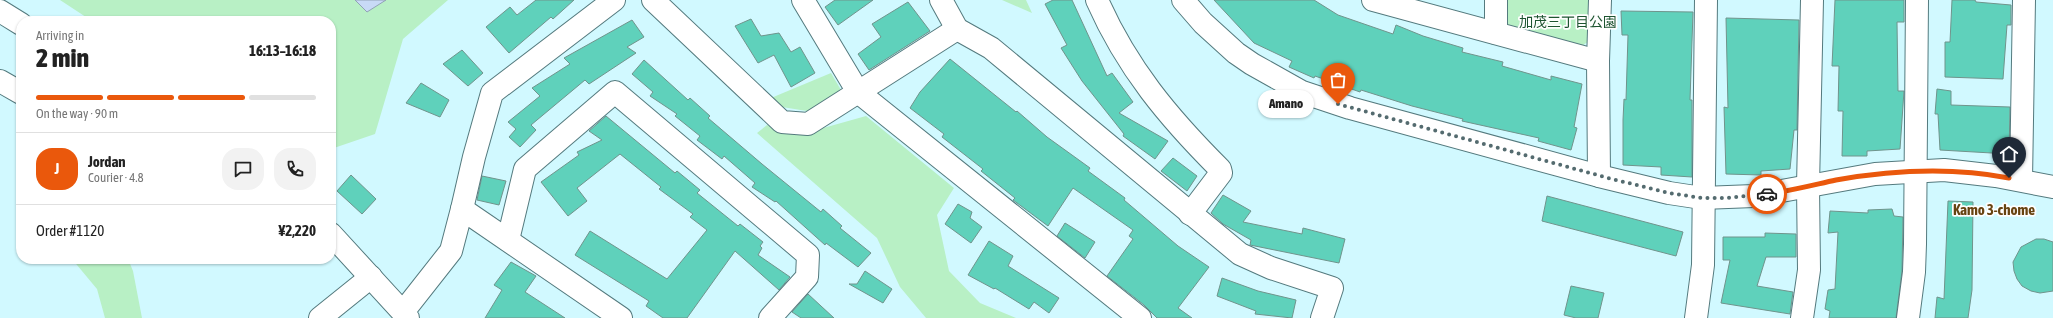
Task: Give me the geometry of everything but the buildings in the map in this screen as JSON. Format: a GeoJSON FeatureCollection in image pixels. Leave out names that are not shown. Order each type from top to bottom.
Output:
{"type":"FeatureCollection","features":[{"type":"Feature","properties":{"kind":"street"},"geometry":{"type":"LineString","coordinates":[[336,239],[405,315],[450,251],[492,93],[614,0]]}},
{"type":"Feature","properties":{"kind":"street"},"geometry":{"type":"LineString","coordinates":[[653,0],[782,122],[808,124],[957,29]]}},
{"type":"Feature","properties":{"kind":"street"},"geometry":{"type":"LineString","coordinates":[[803,0],[858,92],[1140,318]]}},
{"type":"Feature","properties":{"kind":"street"},"geometry":{"type":"LineString","coordinates":[[941,0],[957,29],[991,48],[1240,254],[1271,268],[1332,288],[1322,318]]}},
{"type":"Feature","properties":{"kind":"street"},"geometry":{"type":"LineString","coordinates":[[1097,0],[1116,41],[1153,96],[1174,122],[1220,169],[1221,173],[1190,214]]}},
{"type":"Feature","properties":{"kind":"street"},"geometry":{"type":"LineString","coordinates":[[1183,0],[1203,24],[1236,53],[1252,64],[1302,92],[1350,108],[1599,176],[1669,193],[1702,198],[1754,196],[1875,174],[1914,171],[1970,172],[2053,187]]}},
{"type":"Feature","properties":{"kind":"street"},"geometry":{"type":"LineString","coordinates":[[1373,0],[1598,62]]}},
{"type":"Feature","properties":{"kind":"street"},"geometry":{"type":"LineString","coordinates":[[1496,0],[1496,33]]}},
{"type":"Feature","properties":{"kind":"street"},"geometry":{"type":"LineString","coordinates":[[1599,176],[1598,62],[1600,0]]}},
{"type":"Feature","properties":{"kind":"street"},"geometry":{"type":"LineString","coordinates":[[1696,318],[1703,265],[1702,198],[1706,0]]}},
{"type":"Feature","properties":{"kind":"street"},"geometry":{"type":"LineString","coordinates":[[1802,318],[1809,270],[1808,186],[1812,0]]}},
{"type":"Feature","properties":{"kind":"street"},"geometry":{"type":"LineString","coordinates":[[1908,318],[1914,272],[1917,0]]}},
{"type":"Feature","properties":{"kind":"street"},"geometry":{"type":"LineString","coordinates":[[2021,180],[2024,0]]}},
{"type":"Feature","properties":{"kind":"street"},"geometry":{"type":"LineString","coordinates":[[0,11],[16,21]]}},
{"type":"Feature","properties":{"kind":"street"},"geometry":{"type":"LineString","coordinates":[[0,81],[16,90]]}},
{"type":"Feature","properties":{"kind":"street"},"geometry":{"type":"LineString","coordinates":[[508,240],[525,169],[614,92],[808,255],[807,277],[770,318]]}},
{"type":"Feature","properties":{"kind":"street"},"geometry":{"type":"LineString","coordinates":[[462,209],[621,318]]}},
{"type":"Feature","properties":{"kind":"street"},"geometry":{"type":"LineString","coordinates":[[320,318],[371,277]]}},
{"type":"Feature","properties":{"kind":"green space"},"geometry":{"type":"Polygon","coordinates":[[[60,0],[448,0],[403,39],[375,134],[336,147],[336,16],[84,16],[60,0]]]}},
{"type":"Feature","properties":{"kind":"green space"},"geometry":{"type":"Polygon","coordinates":[[[1002,0],[1026,0],[1032,13],[1002,0]]]}},
{"type":"Feature","properties":{"kind":"green space","name":"加茂三丁目公園"},"geometry":{"type":"Polygon","coordinates":[[[1503,0],[1592,0],[1592,39],[1579,48],[1511,29],[1503,17],[1503,0]]]}},
{"type":"Feature","properties":{"kind":"green space"},"geometry":{"type":"Polygon","coordinates":[[[831,73],[841,90],[813,112],[782,107],[771,98],[831,73]]]}},
{"type":"Feature","properties":{"kind":"green space"},"geometry":{"type":"Polygon","coordinates":[[[866,116],[954,188],[937,215],[949,271],[980,303],[1016,318],[926,318],[900,287],[877,238],[757,133],[767,125],[802,134],[866,116]]]}},
{"type":"Feature","properties":{"kind":"green space"},"geometry":{"type":"Polygon","coordinates":[[[76,264],[130,264],[133,271],[142,318],[105,318],[97,289],[76,264]]]}},
{"type":"Feature","properties":{"kind":"water"},"geometry":{"type":"Polygon","coordinates":[[[355,0],[386,0],[367,12],[355,0]]]}},
{"type":"Feature","properties":{"kind":"way so far"},"geometry":{"type":"LineString","coordinates":[[1338,104],[1638,186],[1669,193],[1702,198],[1726,198],[1767,194]]}},
{"type":"Feature","properties":{"kind":"place","name":"Amano"},"geometry":{"type":"Point","coordinates":[1338,104]}},
{"type":"Feature","properties":{"kind":"district","name":"Kamo 3-chome"},"geometry":{"type":"Point","coordinates":[1994,209]}},
{"type":"Feature","properties":{"kind":"route"},"geometry":{"type":"LineString","coordinates":[[1767,194],[1875,174],[1914,171],[1944,170],[2009,178]]}}]}
